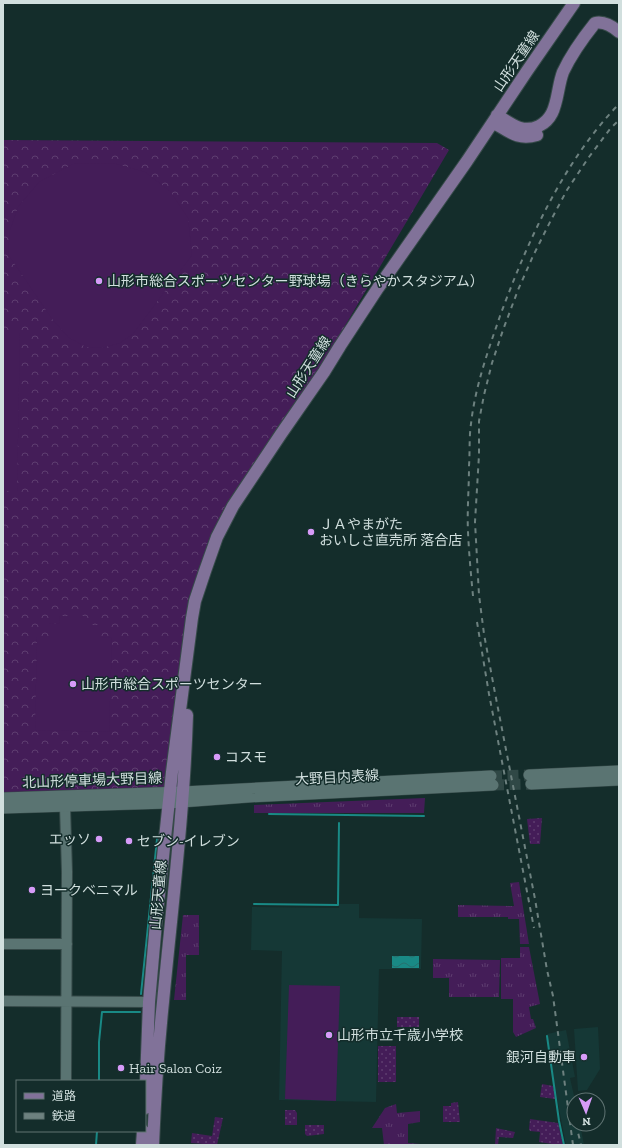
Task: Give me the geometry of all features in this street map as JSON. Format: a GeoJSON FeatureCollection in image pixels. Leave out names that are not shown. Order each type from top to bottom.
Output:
{"type":"FeatureCollection","features":[{"type":"Feature","properties":{"kind":"main road","name":"山形天童線"},"geometry":{"type":"LineString","coordinates":[[146,1082],[149,1002],[169,798],[188,648],[195,601],[217,538],[233,506],[324,372],[378,288],[574,3]]}},
{"type":"Feature","properties":{"kind":"main road"},"geometry":{"type":"LineString","coordinates":[[495,119],[525,129],[531,129],[544,124],[552,113],[563,72],[586,34],[595,23],[599,22],[606,23],[616,30]]}},
{"type":"Feature","properties":{"kind":"main road","name":"山形天童線"},"geometry":{"type":"LineString","coordinates":[[153,1145],[163,1004],[182,797],[188,648]]}},
{"type":"Feature","properties":{"kind":"main road"},"geometry":{"type":"LineString","coordinates":[[619,771],[530,779],[619,780]]}},
{"type":"Feature","properties":{"kind":"main road","name":"大野目内表線"},"geometry":{"type":"LineString","coordinates":[[182,797],[492,780]]}},
{"type":"Feature","properties":{"kind":"main road","name":"北山形停車場大野目線"},"geometry":{"type":"LineString","coordinates":[[3,798],[106,795],[169,798]]}},
{"type":"Feature","properties":{"kind":"main road","name":"北山形停車場大野目線"},"geometry":{"type":"LineString","coordinates":[[3,808],[65,807],[182,797]]}},
{"type":"Feature","properties":{"kind":"main road"},"geometry":{"type":"LineString","coordinates":[[142,1145],[143,1132]]}},
{"type":"Feature","properties":{"kind":"street"},"geometry":{"type":"LineString","coordinates":[[65,807],[67,872],[66,1080]]}},
{"type":"Feature","properties":{"kind":"street"},"geometry":{"type":"LineString","coordinates":[[3,944],[67,944]]}},
{"type":"Feature","properties":{"kind":"street"},"geometry":{"type":"LineString","coordinates":[[3,1001],[149,1002]]}},
{"type":"Feature","properties":{"kind":"shaded area","name":"山形市立千歳小学校"},"geometry":{"type":"Polygon","coordinates":[[[339,904],[359,904],[359,918],[422,919],[421,969],[379,969],[376,1102],[279,1100],[282,951],[251,950],[252,907],[339,908],[339,904]]]}},
{"type":"Feature","properties":{"kind":"shaded area"},"geometry":{"type":"Polygon","coordinates":[[[598,1027],[600,1069],[587,1090],[578,1091],[574,1029],[598,1027]]]}},
{"type":"Feature","properties":{"kind":"shaded area"},"geometry":{"type":"Polygon","coordinates":[[[566,1030],[575,1077],[570,1078],[573,1092],[566,1092],[566,1132],[582,1132],[584,1145],[566,1145],[555,1088],[547,1034],[566,1030]]]}},
{"type":"Feature","properties":{"kind":"green space","name":"山形市総合スポーツセンター"},"geometry":{"type":"Polygon","coordinates":[[[3,140],[437,143],[449,150],[281,434],[252,478],[205,571],[170,793],[3,798],[3,140]]]}},
{"type":"Feature","properties":{"kind":"green space","name":"山形市総合スポーツセンター野球場（きらやかスタジアム）"},"geometry":{"type":"Polygon","coordinates":[[[113,163],[145,172],[170,191],[188,218],[192,255],[133,334],[120,343],[102,348],[86,347],[68,337],[52,319],[8,254],[10,230],[18,207],[39,182],[73,164],[113,163]]]}},
{"type":"Feature","properties":{"kind":"green space"},"geometry":{"type":"Polygon","coordinates":[[[3,333],[20,333],[17,491],[3,491],[3,333]]]}},
{"type":"Feature","properties":{"kind":"green space","name":"山形市総合スポーツセンター"},"geometry":{"type":"Polygon","coordinates":[[[60,616],[87,616],[87,625],[101,625],[101,637],[112,638],[109,732],[35,730],[37,637],[49,637],[49,623],[59,624],[60,616]]]}},
{"type":"Feature","properties":{"kind":"green space"},"geometry":{"type":"Polygon","coordinates":[[[425,798],[424,813],[254,813],[254,805],[425,798]]]}},
{"type":"Feature","properties":{"kind":"green space"},"geometry":{"type":"Polygon","coordinates":[[[542,818],[540,844],[530,844],[527,819],[542,818]]]}},
{"type":"Feature","properties":{"kind":"green space"},"geometry":{"type":"Polygon","coordinates":[[[519,882],[529,944],[520,944],[519,919],[508,919],[508,917],[458,917],[458,905],[514,906],[510,883],[519,882]]]}},
{"type":"Feature","properties":{"kind":"green space"},"geometry":{"type":"Polygon","coordinates":[[[183,915],[199,915],[199,955],[186,955],[186,1000],[174,1000],[183,915]]]}},
{"type":"Feature","properties":{"kind":"green space"},"geometry":{"type":"Polygon","coordinates":[[[520,947],[529,947],[540,1004],[529,1007],[531,1019],[533,1019],[536,1028],[516,1037],[513,1032],[513,999],[501,999],[501,958],[520,958],[520,947]]]}},
{"type":"Feature","properties":{"kind":"green space"},"geometry":{"type":"Polygon","coordinates":[[[433,959],[500,960],[499,997],[449,997],[449,978],[433,978],[433,959]]]}},
{"type":"Feature","properties":{"kind":"green space"},"geometry":{"type":"Polygon","coordinates":[[[289,985],[340,986],[336,1101],[285,1099],[289,985]]]}},
{"type":"Feature","properties":{"kind":"green space"},"geometry":{"type":"Polygon","coordinates":[[[397,1017],[419,1017],[419,1027],[397,1027],[397,1017]]]}},
{"type":"Feature","properties":{"kind":"green space"},"geometry":{"type":"Polygon","coordinates":[[[378,1046],[396,1046],[396,1082],[378,1082],[378,1046]]]}},
{"type":"Feature","properties":{"kind":"green space"},"geometry":{"type":"Polygon","coordinates":[[[542,1084],[553,1086],[555,1099],[540,1097],[542,1084]]]}},
{"type":"Feature","properties":{"kind":"green space"},"geometry":{"type":"Polygon","coordinates":[[[458,1102],[460,1122],[443,1122],[443,1106],[451,1106],[451,1103],[458,1102]]]}},
{"type":"Feature","properties":{"kind":"green space"},"geometry":{"type":"Polygon","coordinates":[[[396,1104],[397,1113],[420,1111],[420,1122],[408,1124],[408,1143],[420,1145],[384,1145],[382,1128],[372,1128],[385,1108],[396,1104]]]}},
{"type":"Feature","properties":{"kind":"green space"},"geometry":{"type":"Polygon","coordinates":[[[285,1110],[295,1110],[297,1113],[297,1125],[285,1125],[285,1110]]]}},
{"type":"Feature","properties":{"kind":"green space"},"geometry":{"type":"Polygon","coordinates":[[[215,1117],[223,1118],[217,1145],[191,1143],[192,1133],[212,1136],[215,1117]]]}},
{"type":"Feature","properties":{"kind":"green space"},"geometry":{"type":"Polygon","coordinates":[[[530,1119],[558,1123],[563,1145],[552,1145],[539,1142],[540,1132],[530,1131],[529,1129],[530,1119]]]}},
{"type":"Feature","properties":{"kind":"green space"},"geometry":{"type":"Polygon","coordinates":[[[305,1125],[324,1125],[324,1134],[307,1136],[305,1134],[305,1125]]]}},
{"type":"Feature","properties":{"kind":"green space"},"geometry":{"type":"Polygon","coordinates":[[[496,1128],[515,1132],[513,1138],[499,1137],[498,1145],[495,1145],[496,1128]]]}},
{"type":"Feature","properties":{"kind":"water"},"geometry":{"type":"Polygon","coordinates":[[[392,956],[419,956],[419,968],[392,968],[392,956]]]}},
{"type":"Feature","properties":{"kind":"waterway"},"geometry":{"type":"LineString","coordinates":[[269,814],[424,816]]}},
{"type":"Feature","properties":{"kind":"waterway"},"geometry":{"type":"LineString","coordinates":[[254,904],[338,905],[339,823]]}},
{"type":"Feature","properties":{"kind":"waterway"},"geometry":{"type":"LineString","coordinates":[[141,994],[157,839]]}},
{"type":"Feature","properties":{"kind":"waterway"},"geometry":{"type":"LineString","coordinates":[[99,1080],[99,1042],[102,1012],[140,1012]]}},
{"type":"Feature","properties":{"kind":"waterway"},"geometry":{"type":"LineString","coordinates":[[547,1036],[559,1121],[564,1145]]}},
{"type":"Feature","properties":{"kind":"waterway"},"geometry":{"type":"LineString","coordinates":[[96,1145],[97,1132]]}},
{"type":"Feature","properties":{"kind":"tunnel"},"geometry":{"type":"LineString","coordinates":[[491,776],[529,775]]}},
{"type":"Feature","properties":{"kind":"tunnel"},"geometry":{"type":"LineString","coordinates":[[493,785],[531,784]]}},
{"type":"Feature","properties":{"kind":"railway"},"geometry":{"type":"LineString","coordinates":[[473,596],[469,556],[468,524],[470,429],[482,369],[511,287],[535,231],[549,203],[581,151],[619,104]]}},
{"type":"Feature","properties":{"kind":"railway"},"geometry":{"type":"LineString","coordinates":[[573,1145],[553,996],[484,634],[479,595],[475,522],[479,455],[479,421],[492,363],[518,290],[533,256],[567,190],[589,157],[610,129],[619,120]]}},
{"type":"Feature","properties":{"kind":"railway"},"geometry":{"type":"LineString","coordinates":[[477,622],[489,694],[534,928]]}},
{"type":"Feature","properties":{"kind":"railway"},"geometry":{"type":"LineString","coordinates":[[578,1132],[581,1145]]}},
{"type":"Feature","properties":{"kind":"place","name":"山形市総合スポーツセンター野球場（きらやかスタジアム）"},"geometry":{"type":"Point","coordinates":[99,281]}},
{"type":"Feature","properties":{"kind":"place","name":"ＪＡやまがた おいしさ直売所 落合店"},"geometry":{"type":"Point","coordinates":[311,532]}},
{"type":"Feature","properties":{"kind":"place","name":"山形市総合スポーツセンター"},"geometry":{"type":"Point","coordinates":[73,684]}},
{"type":"Feature","properties":{"kind":"place","name":"コスモ"},"geometry":{"type":"Point","coordinates":[217,757]}},
{"type":"Feature","properties":{"kind":"place","name":"エッソ"},"geometry":{"type":"Point","coordinates":[99,839]}},
{"type":"Feature","properties":{"kind":"place","name":"セブン-イレブン"},"geometry":{"type":"Point","coordinates":[129,841]}},
{"type":"Feature","properties":{"kind":"place","name":"ヨークベニマル"},"geometry":{"type":"Point","coordinates":[32,890]}},
{"type":"Feature","properties":{"kind":"place","name":"山形市立千歳小学校"},"geometry":{"type":"Point","coordinates":[329,1035]}},
{"type":"Feature","properties":{"kind":"place","name":"銀河自動車"},"geometry":{"type":"Point","coordinates":[584,1057]}},
{"type":"Feature","properties":{"kind":"place","name":"Hair Salon Coiz"},"geometry":{"type":"Point","coordinates":[121,1068]}}]}
